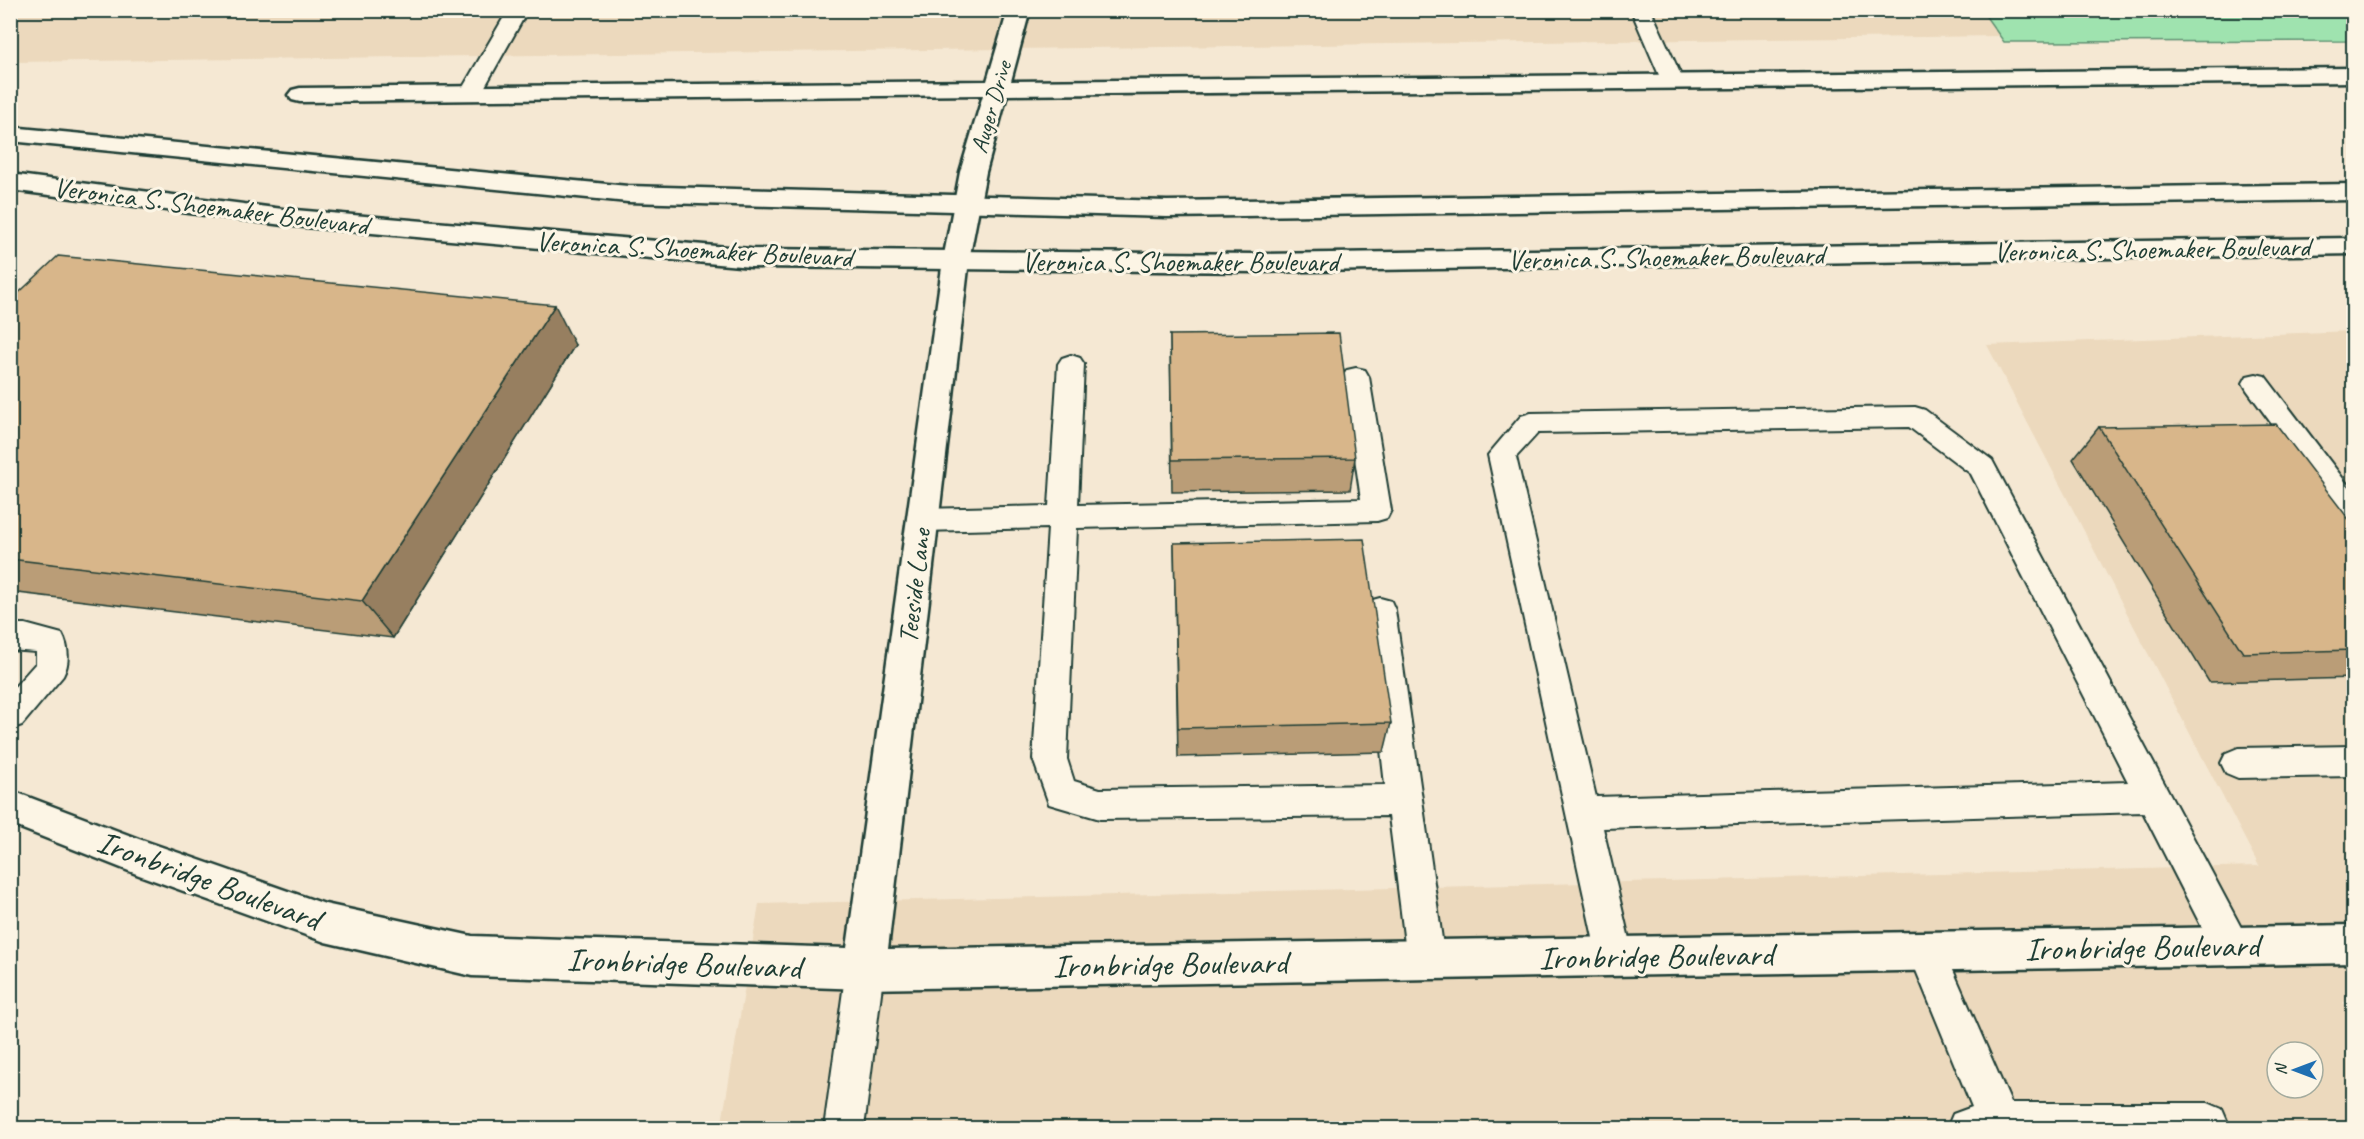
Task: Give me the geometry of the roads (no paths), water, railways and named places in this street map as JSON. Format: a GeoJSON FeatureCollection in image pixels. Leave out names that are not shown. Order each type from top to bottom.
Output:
{"type":"FeatureCollection","features":[{"type":"Feature","properties":{"kind":"street","name":"Auger Drive"},"geometry":{"type":"LineString","coordinates":[[965,204],[995,89],[1019,10]]}},
{"type":"Feature","properties":{"kind":"street"},"geometry":{"type":"LineString","coordinates":[[300,95],[2354,75]]}},
{"type":"Feature","properties":{"kind":"street","name":"Veronica S. Shoemaker Boulevard"},"geometry":{"type":"LineString","coordinates":[[10,134],[628,195],[1167,209],[2354,192]]}},
{"type":"Feature","properties":{"kind":"street","name":"Veronica S. Shoemaker Boulevard"},"geometry":{"type":"LineString","coordinates":[[10,182],[283,218],[751,258],[1255,263],[2354,246]]}},
{"type":"Feature","properties":{"kind":"street","name":"Teeside Lane"},"geometry":{"type":"LineString","coordinates":[[865,969],[965,204]]}},
{"type":"Feature","properties":{"kind":"street","name":"Ironbridge Boulevard"},"geometry":{"type":"LineString","coordinates":[[10,807],[139,857],[325,923],[472,956],[865,969],[2354,944]]}},
{"type":"Feature","properties":{"kind":"lane"},"geometry":{"type":"LineString","coordinates":[[470,94],[518,10]]}},
{"type":"Feature","properties":{"kind":"lane"},"geometry":{"type":"LineString","coordinates":[[1641,10],[1673,81]]}},
{"type":"Feature","properties":{"kind":"lane"},"geometry":{"type":"LineString","coordinates":[[1071,364],[1050,759],[1061,793],[1100,804],[1404,800]]}},
{"type":"Feature","properties":{"kind":"lane"},"geometry":{"type":"LineString","coordinates":[[922,520],[1377,510],[1356,378]]}},
{"type":"Feature","properties":{"kind":"lane"},"geometry":{"type":"LineString","coordinates":[[2256,382],[2354,515]]}},
{"type":"Feature","properties":{"kind":"lane"},"geometry":{"type":"LineString","coordinates":[[1615,956],[1502,455],[1532,423],[1915,417],[1982,467],[2231,946]]}},
{"type":"Feature","properties":{"kind":"lane"},"geometry":{"type":"LineString","coordinates":[[1380,610],[1426,960]]}},
{"type":"Feature","properties":{"kind":"lane"},"geometry":{"type":"LineString","coordinates":[[10,637],[25,637],[51,643],[52,667],[10,715]]}},
{"type":"Feature","properties":{"kind":"lane"},"geometry":{"type":"LineString","coordinates":[[2238,763],[2354,761]]}},
{"type":"Feature","properties":{"kind":"lane"},"geometry":{"type":"LineString","coordinates":[[1583,813],[2154,796]]}},
{"type":"Feature","properties":{"kind":"lane"},"geometry":{"type":"LineString","coordinates":[[1926,951],[1983,1126],[2208,1123]]}},
{"type":"Feature","properties":{"kind":"lane"},"geometry":{"type":"LineString","coordinates":[[844,1128],[865,969]]}}]}
